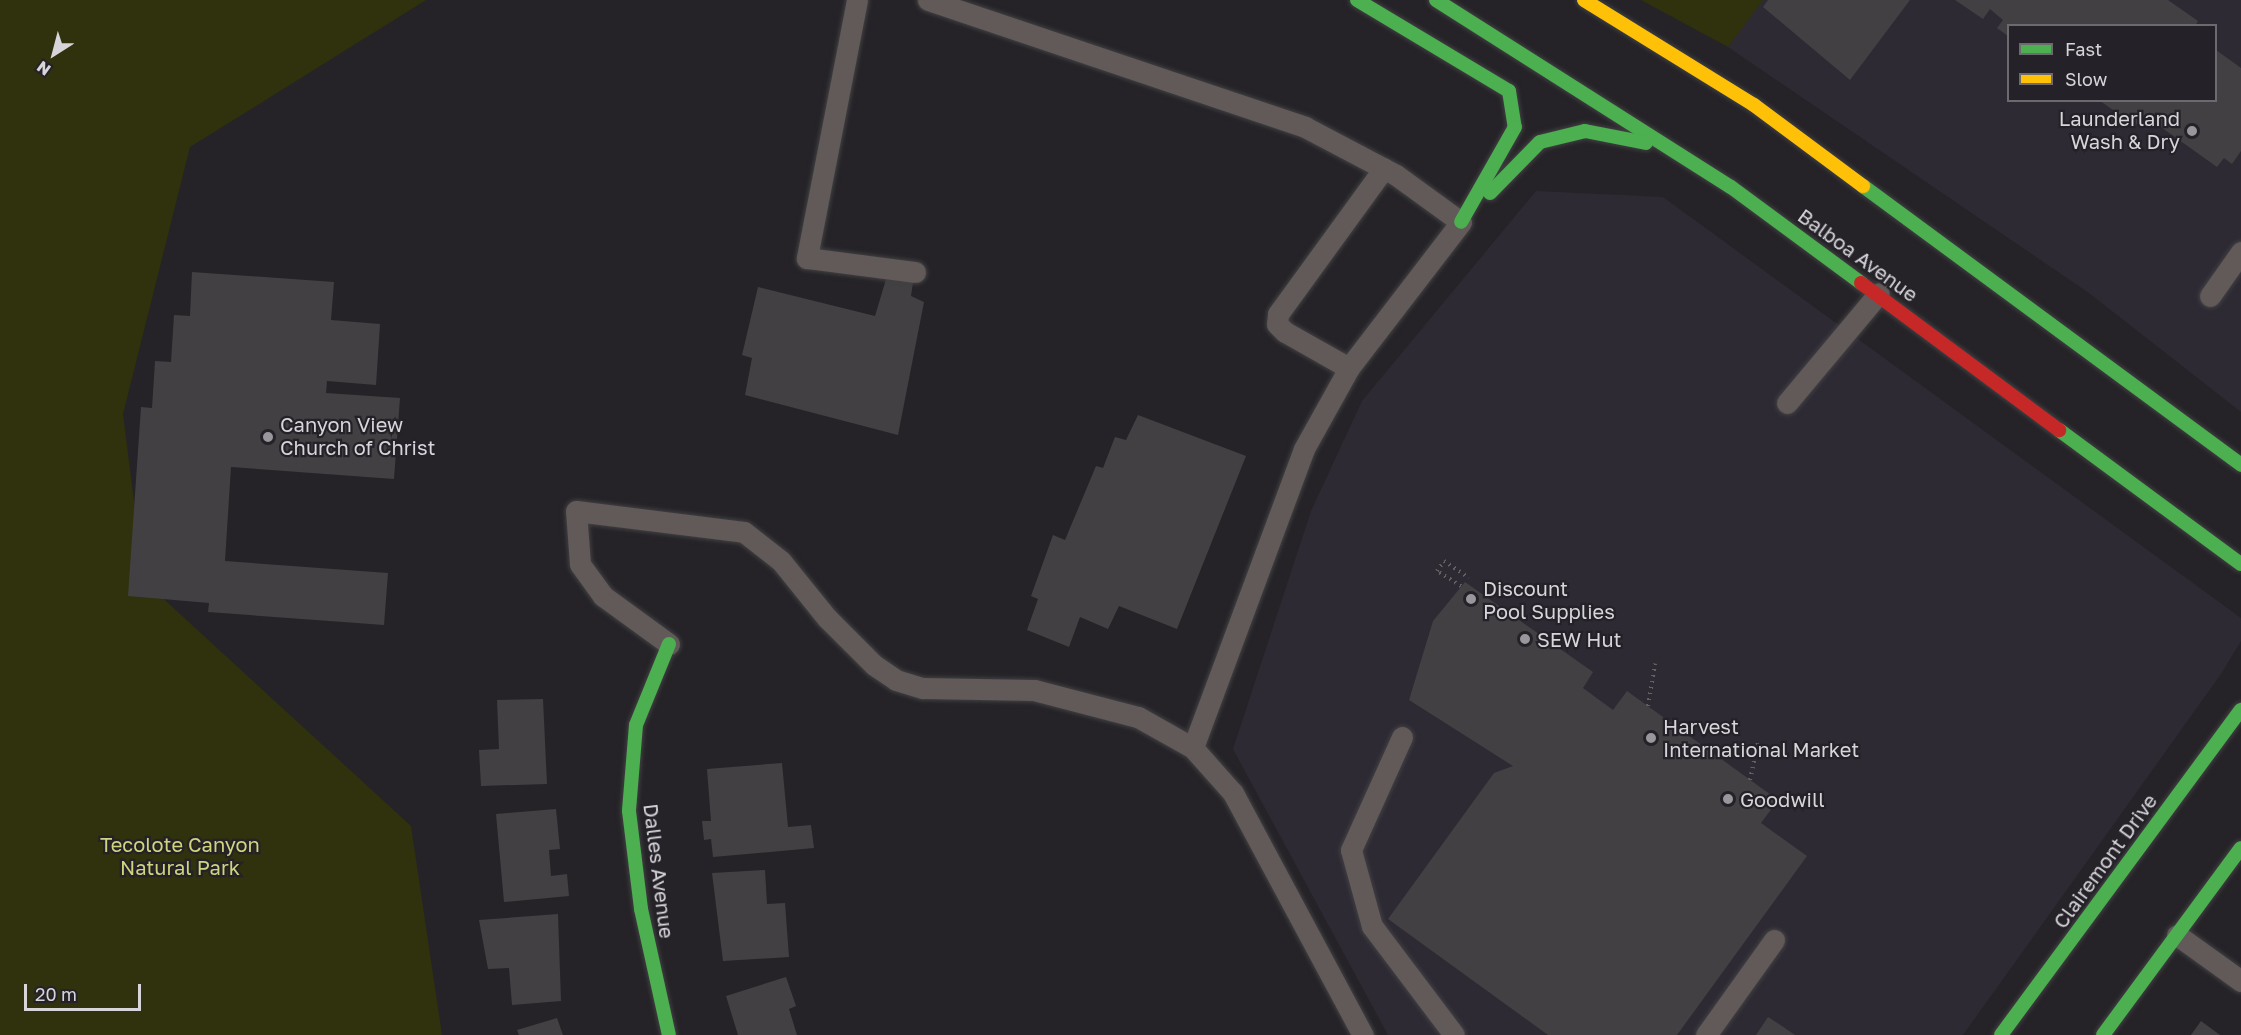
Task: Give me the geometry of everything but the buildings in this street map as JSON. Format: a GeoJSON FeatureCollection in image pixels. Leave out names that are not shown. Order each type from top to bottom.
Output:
{"type":"FeatureCollection","features":[{"type":"Feature","properties":{"kind":"main road"},"geometry":{"type":"LineString","coordinates":[[1357,0],[1509,91],[1515,127],[1461,222]]}},
{"type":"Feature","properties":{"kind":"main road","name":"Balboa Avenue"},"geometry":{"type":"LineString","coordinates":[[1436,0],[1731,188],[1879,293],[2241,564]]}},
{"type":"Feature","properties":{"kind":"main road"},"geometry":{"type":"LineString","coordinates":[[1584,0],[1754,105],[2241,465]]}},
{"type":"Feature","properties":{"kind":"main road"},"geometry":{"type":"LineString","coordinates":[[1461,222],[1540,142],[1585,131],[1663,146]]}},
{"type":"Feature","properties":{"kind":"main road","name":"Dalles Avenue"},"geometry":{"type":"LineString","coordinates":[[669,644],[636,725],[629,811],[641,909],[669,1035]]}},
{"type":"Feature","properties":{"kind":"main road","name":"Clairemont Drive"},"geometry":{"type":"LineString","coordinates":[[2001,1035],[2241,710]]}},
{"type":"Feature","properties":{"kind":"main road"},"geometry":{"type":"LineString","coordinates":[[2103,1035],[2240,852]]}},
{"type":"Feature","properties":{"kind":"lane"},"geometry":{"type":"LineString","coordinates":[[857,0],[807,258],[915,272]]}},
{"type":"Feature","properties":{"kind":"lane"},"geometry":{"type":"LineString","coordinates":[[928,0],[1305,127],[1383,168],[1461,222],[1349,368],[1304,449],[1193,748]]}},
{"type":"Feature","properties":{"kind":"lane"},"geometry":{"type":"LineString","coordinates":[[1349,368],[1285,332],[1277,324],[1278,314],[1383,168]]}},
{"type":"Feature","properties":{"kind":"lane"},"geometry":{"type":"LineString","coordinates":[[2210,296],[2241,252]]}},
{"type":"Feature","properties":{"kind":"lane"},"geometry":{"type":"LineString","coordinates":[[1787,403],[1879,293]]}},
{"type":"Feature","properties":{"kind":"lane"},"geometry":{"type":"LineString","coordinates":[[669,644],[603,596],[580,564],[576,511],[744,532],[781,561],[827,618],[874,665],[896,680],[923,688],[1034,690],[1138,717],[1193,748],[1233,793],[1363,1035]]}},
{"type":"Feature","properties":{"kind":"lane"},"geometry":{"type":"LineString","coordinates":[[1402,737],[1351,850],[1372,926],[1454,1035]]}},
{"type":"Feature","properties":{"kind":"lane"},"geometry":{"type":"LineString","coordinates":[[2177,935],[2241,981]]}},
{"type":"Feature","properties":{"kind":"lane"},"geometry":{"type":"LineString","coordinates":[[1706,1035],[1774,940]]}},
{"type":"Feature","properties":{"kind":"path"},"geometry":{"type":"LineString","coordinates":[[1461,586],[1437,571],[1444,561],[1469,578]]}},
{"type":"Feature","properties":{"kind":"path"},"geometry":{"type":"LineString","coordinates":[[1648,706],[1655,664]]}},
{"type":"Feature","properties":{"kind":"path"},"geometry":{"type":"LineString","coordinates":[[1750,780],[1758,741]]}},
{"type":"Feature","properties":{"kind":"shaded area"},"geometry":{"type":"Polygon","coordinates":[[[1751,0],[2241,0],[2241,412],[2089,293],[1728,47],[1751,0]]]}},
{"type":"Feature","properties":{"kind":"shaded area"},"geometry":{"type":"Polygon","coordinates":[[[1536,191],[1663,197],[2241,618],[2241,641],[2221,674],[1963,1035],[1388,1035],[1233,749],[1311,511],[1362,401],[1536,191]]]}},
{"type":"Feature","properties":{"kind":"green space","name":"Tecolote Canyon Natural Park"},"geometry":{"type":"Polygon","coordinates":[[[0,0],[426,0],[190,147],[123,414],[144,581],[411,826],[442,1035],[0,1035],[0,0]]]}},
{"type":"Feature","properties":{"kind":"green space"},"geometry":{"type":"Polygon","coordinates":[[[1641,0],[1763,0],[1728,47],[1641,0]]]}},
{"type":"Feature","properties":{"kind":"traffic: fast"},"geometry":{"type":"LineString","coordinates":[[1357,0],[1509,91],[1515,127],[1461,222]]}},
{"type":"Feature","properties":{"kind":"traffic: fast"},"geometry":{"type":"LineString","coordinates":[[1436,0],[1731,187],[1861,283]]}},
{"type":"Feature","properties":{"kind":"traffic: fast"},"geometry":{"type":"LineString","coordinates":[[1490,193],[1540,142],[1585,131],[1646,143]]}},
{"type":"Feature","properties":{"kind":"traffic: fast"},"geometry":{"type":"LineString","coordinates":[[1863,186],[2241,465]]}},
{"type":"Feature","properties":{"kind":"traffic: fast"},"geometry":{"type":"LineString","coordinates":[[2059,430],[2241,564]]}},
{"type":"Feature","properties":{"kind":"traffic: fast"},"geometry":{"type":"LineString","coordinates":[[669,644],[636,725],[629,811],[641,909],[669,1035]]}},
{"type":"Feature","properties":{"kind":"traffic: fast"},"geometry":{"type":"LineString","coordinates":[[2001,1035],[2241,710]]}},
{"type":"Feature","properties":{"kind":"traffic: fast"},"geometry":{"type":"LineString","coordinates":[[2103,1035],[2241,848]]}},
{"type":"Feature","properties":{"kind":"traffic: slow"},"geometry":{"type":"LineString","coordinates":[[1584,0],[1754,105],[1863,186]]}},
{"type":"Feature","properties":{"kind":"traffic: jam"},"geometry":{"type":"LineString","coordinates":[[1861,283],[2059,430]]}},
{"type":"Feature","properties":{"kind":"place","name":"Launderland Wash & Dry"},"geometry":{"type":"Point","coordinates":[2192,131]}},
{"type":"Feature","properties":{"kind":"place","name":"Canyon View Church of Christ"},"geometry":{"type":"Point","coordinates":[268,437]}},
{"type":"Feature","properties":{"kind":"place","name":"Discount Pool Supplies"},"geometry":{"type":"Point","coordinates":[1471,599]}},
{"type":"Feature","properties":{"kind":"place","name":"SEW Hut"},"geometry":{"type":"Point","coordinates":[1525,639]}},
{"type":"Feature","properties":{"kind":"place","name":"Harvest International Market"},"geometry":{"type":"Point","coordinates":[1651,738]}},
{"type":"Feature","properties":{"kind":"place","name":"Goodwill"},"geometry":{"type":"Point","coordinates":[1728,799]}}]}
